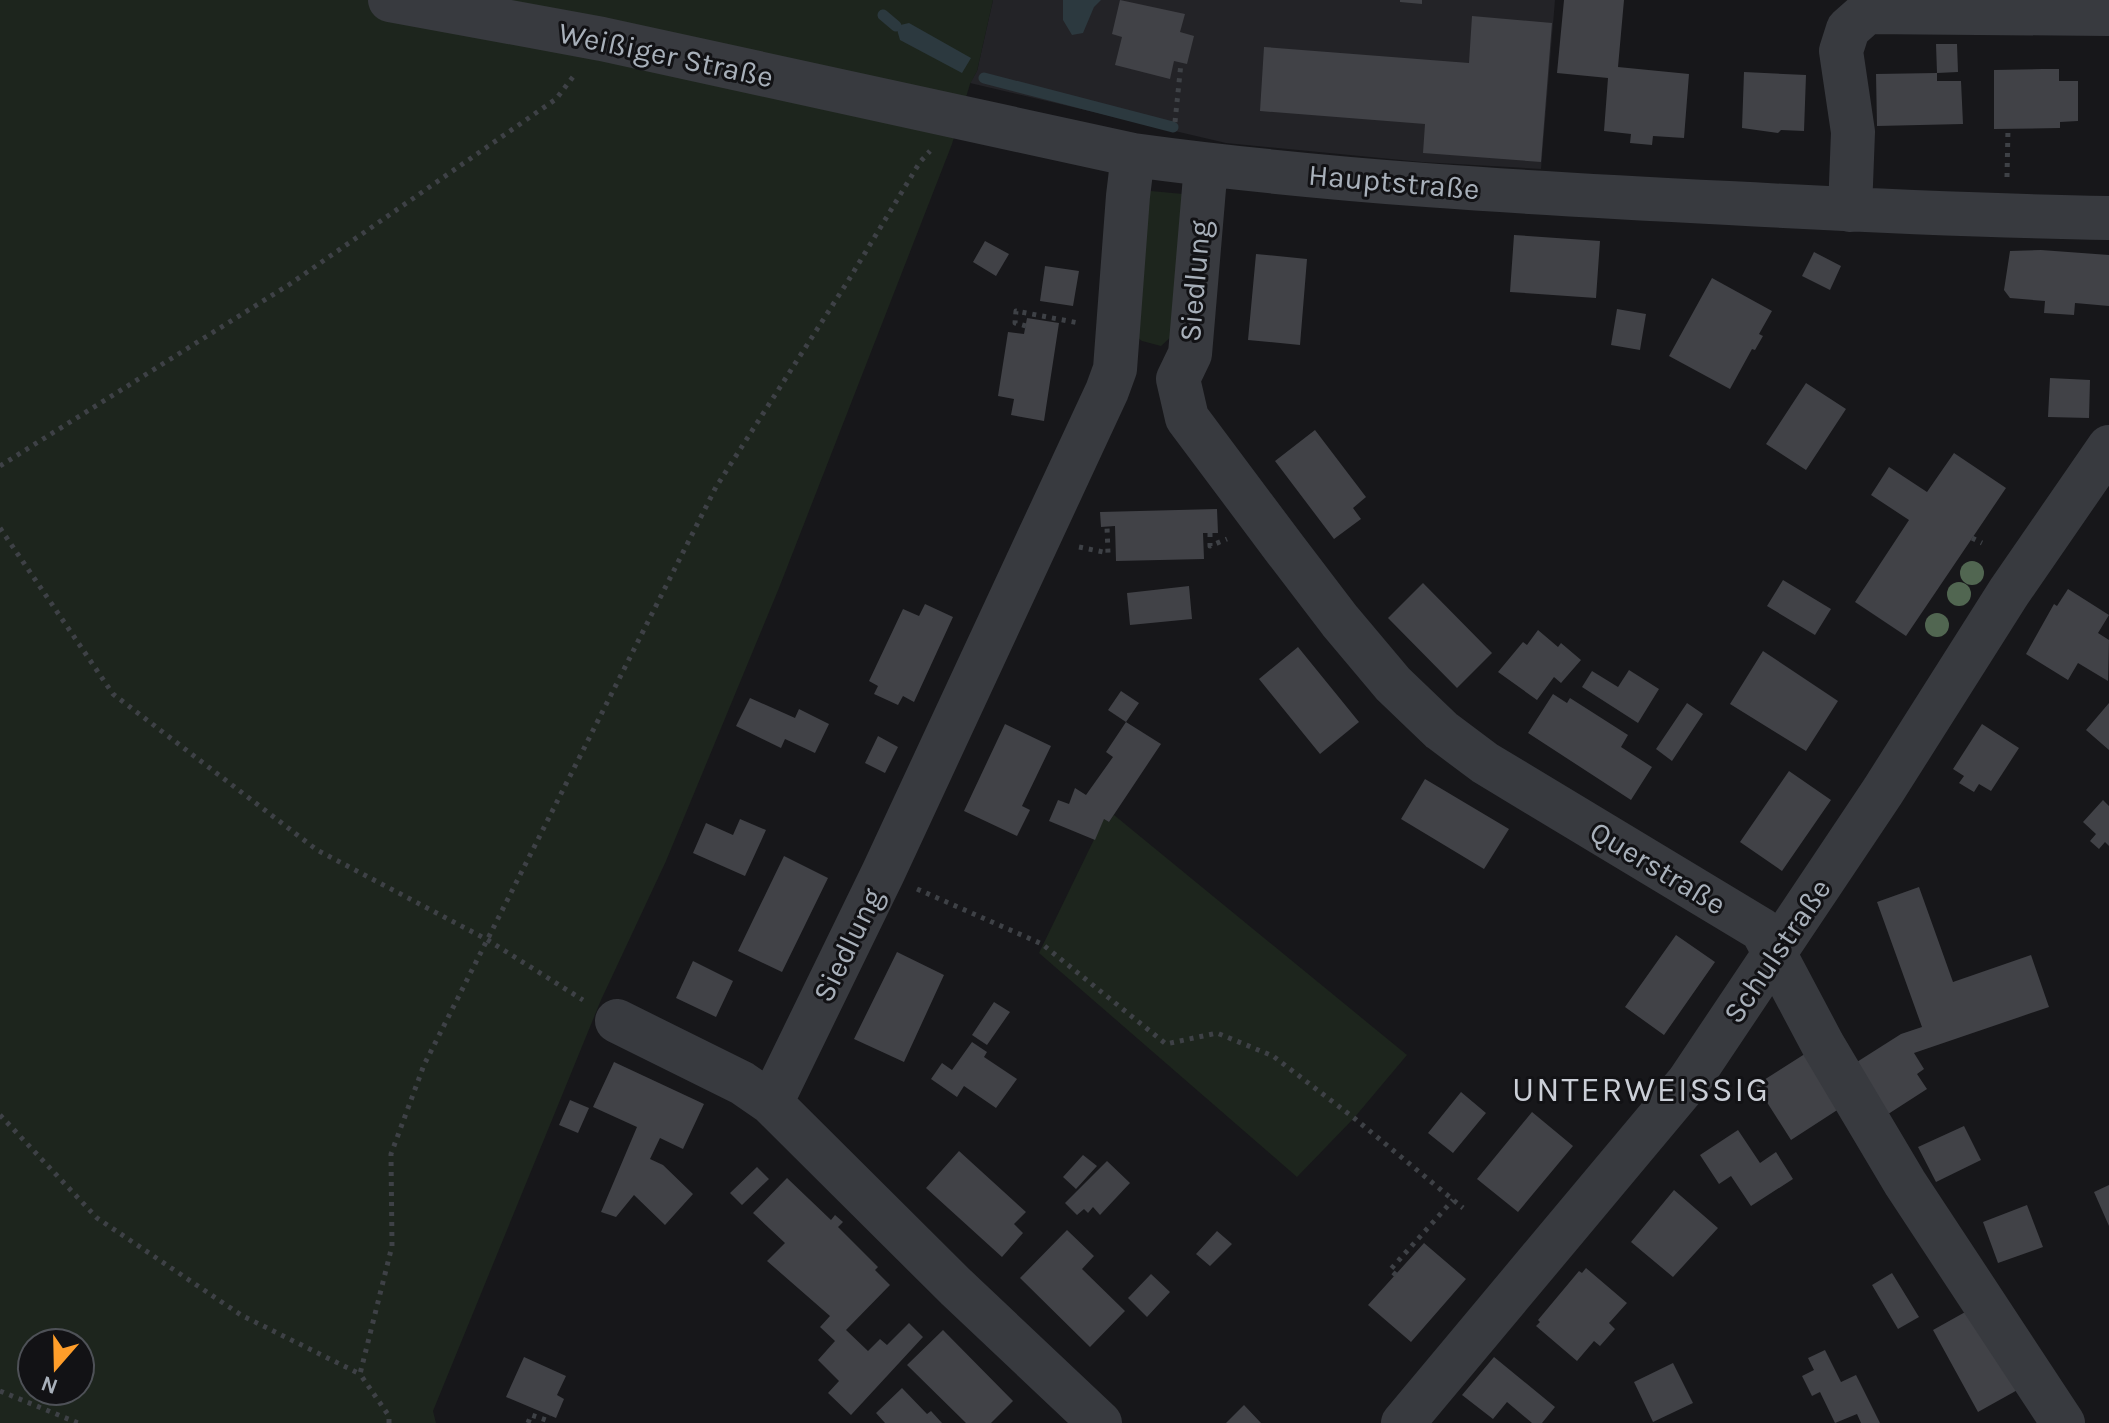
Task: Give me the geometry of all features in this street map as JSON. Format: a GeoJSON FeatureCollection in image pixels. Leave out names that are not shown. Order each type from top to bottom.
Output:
{"type":"FeatureCollection","features":[{"type":"Feature","properties":{"kind":"street","name":"Weißiger Straße"},"geometry":{"type":"LineString","coordinates":[[390,0],[602,39],[938,130]]}},
{"type":"Feature","properties":{"kind":"street"},"geometry":{"type":"LineString","coordinates":[[1850,210],[1853,132],[1841,51],[1848,29],[1867,12],[2109,14]]}},
{"type":"Feature","properties":{"kind":"street","name":"Hauptstraße"},"geometry":{"type":"LineString","coordinates":[[938,130],[1206,165],[1508,192],[1850,210],[2109,218]]}},
{"type":"Feature","properties":{"kind":"street","name":"Siedlung"},"geometry":{"type":"LineString","coordinates":[[771,1103],[883,873],[1115,369],[1133,155]]}},
{"type":"Feature","properties":{"kind":"street","name":"Siedlung"},"geometry":{"type":"LineString","coordinates":[[1115,369],[1178,379],[1190,354],[1206,165]]}},
{"type":"Feature","properties":{"kind":"street","name":"Querstraße"},"geometry":{"type":"LineString","coordinates":[[1178,379],[1187,418],[1340,621],[1403,695],[1441,730],[1485,763],[1762,930],[1773,956],[1905,1183],[2063,1423]]}},
{"type":"Feature","properties":{"kind":"street","name":"Schulstraße"},"geometry":{"type":"LineString","coordinates":[[1403,1423],[1689,1081],[1883,791],[2009,592],[2109,447]]}},
{"type":"Feature","properties":{"kind":"street"},"geometry":{"type":"LineString","coordinates":[[617,1021],[742,1083],[771,1103],[956,1287],[1100,1423]]}},
{"type":"Feature","properties":{"kind":"path"},"geometry":{"type":"LineString","coordinates":[[0,466],[290,284],[556,99],[602,39]]}},
{"type":"Feature","properties":{"kind":"path"},"geometry":{"type":"LineString","coordinates":[[1175,122],[1181,63]]}},
{"type":"Feature","properties":{"kind":"path"},"geometry":{"type":"LineString","coordinates":[[2008,129],[2008,190]]}},
{"type":"Feature","properties":{"kind":"path"},"geometry":{"type":"LineString","coordinates":[[360,1374],[392,1246],[391,1154],[424,1065],[716,487],[848,281],[938,130]]}},
{"type":"Feature","properties":{"kind":"path"},"geometry":{"type":"LineString","coordinates":[[1026,326],[1015,323],[1016,311],[1084,324]]}},
{"type":"Feature","properties":{"kind":"path"},"geometry":{"type":"LineString","coordinates":[[1066,544],[1108,553],[1107,527]]}},
{"type":"Feature","properties":{"kind":"path"},"geometry":{"type":"LineString","coordinates":[[0,528],[113,694],[317,850],[486,939],[617,1021]]}},
{"type":"Feature","properties":{"kind":"path"},"geometry":{"type":"LineString","coordinates":[[1210,533],[1210,546],[1232,537]]}},
{"type":"Feature","properties":{"kind":"path"},"geometry":{"type":"LineString","coordinates":[[1972,538],[1982,543]]}},
{"type":"Feature","properties":{"kind":"path"},"geometry":{"type":"LineString","coordinates":[[883,873],[1042,944],[1166,1044],[1217,1033],[1273,1056],[1463,1208]]}},
{"type":"Feature","properties":{"kind":"path"},"geometry":{"type":"LineString","coordinates":[[0,1115],[97,1218],[241,1315],[360,1374],[389,1416],[389,1423]]}},
{"type":"Feature","properties":{"kind":"path"},"geometry":{"type":"LineString","coordinates":[[1396,1275],[1390,1270],[1453,1200]]}},
{"type":"Feature","properties":{"kind":"path"},"geometry":{"type":"LineString","coordinates":[[0,1391],[78,1423]]}},
{"type":"Feature","properties":{"kind":"path"},"geometry":{"type":"LineString","coordinates":[[528,1423],[531,1415],[546,1420],[549,1415]]}},
{"type":"Feature","properties":{"kind":"shaded area"},"geometry":{"type":"Polygon","coordinates":[[[0,0],[993,0],[977,71],[970,84],[952,144],[779,588],[666,861],[601,1000],[433,1411],[436,1423],[0,1423],[0,0]]]}},
{"type":"Feature","properties":{"kind":"shaded area"},"geometry":{"type":"Polygon","coordinates":[[[993,0],[1555,0],[1541,169],[1422,162],[1226,143],[970,83],[977,71],[993,0]]]}},
{"type":"Feature","properties":{"kind":"shaded area"},"geometry":{"type":"Polygon","coordinates":[[[1063,0],[1101,0],[1094,7],[1083,33],[1072,35],[1063,20],[1063,0]]]}},
{"type":"Feature","properties":{"kind":"shaded area"},"geometry":{"type":"Polygon","coordinates":[[[909,23],[971,58],[962,73],[900,40],[896,26],[909,23]]]}},
{"type":"Feature","properties":{"kind":"shaded area"},"geometry":{"type":"Polygon","coordinates":[[[1151,191],[1183,194],[1174,334],[1161,346],[1142,341],[1134,335],[1143,197],[1151,191]]]}},
{"type":"Feature","properties":{"kind":"shaded area"},"geometry":{"type":"Polygon","coordinates":[[[1114,815],[1407,1055],[1354,1118],[1297,1177],[1039,953],[1104,819],[1109,822],[1114,815]]]}},
{"type":"Feature","properties":{"kind":"building"},"geometry":{"type":"Polygon","coordinates":[[[1120,0],[1185,14],[1180,32],[1194,36],[1187,64],[1174,61],[1170,79],[1115,65],[1122,37],[1112,34],[1120,0]]]}},
{"type":"Feature","properties":{"kind":"building"},"geometry":{"type":"Polygon","coordinates":[[[1422,0],[1422,4],[1400,2],[1422,0]]]}},
{"type":"Feature","properties":{"kind":"building"},"geometry":{"type":"Polygon","coordinates":[[[1564,0],[1624,0],[1618,67],[1689,74],[1684,138],[1653,136],[1652,145],[1630,143],[1631,134],[1604,131],[1608,78],[1557,73],[1564,0]]]}},
{"type":"Feature","properties":{"kind":"building"},"geometry":{"type":"Polygon","coordinates":[[[1472,16],[1552,23],[1541,162],[1423,153],[1425,124],[1260,111],[1264,47],[1469,63],[1472,16]]]}},
{"type":"Feature","properties":{"kind":"building"},"geometry":{"type":"Polygon","coordinates":[[[1936,44],[1957,44],[1958,72],[1937,73],[1936,44]]]}},
{"type":"Feature","properties":{"kind":"building"},"geometry":{"type":"Polygon","coordinates":[[[2059,69],[2059,81],[2078,81],[2078,121],[2060,122],[2060,128],[1994,129],[1994,70],[2059,69]]]}},
{"type":"Feature","properties":{"kind":"building"},"geometry":{"type":"Polygon","coordinates":[[[1744,72],[1806,75],[1804,131],[1781,130],[1778,133],[1742,128],[1744,72]]]}},
{"type":"Feature","properties":{"kind":"building"},"geometry":{"type":"Polygon","coordinates":[[[1937,73],[1937,81],[1961,81],[1963,124],[1877,126],[1876,74],[1937,73]]]}},
{"type":"Feature","properties":{"kind":"building"},"geometry":{"type":"Polygon","coordinates":[[[1514,235],[1600,241],[1596,298],[1510,292],[1514,235]]]}},
{"type":"Feature","properties":{"kind":"building"},"geometry":{"type":"Polygon","coordinates":[[[985,241],[1009,254],[996,276],[973,262],[985,241]]]}},
{"type":"Feature","properties":{"kind":"building"},"geometry":{"type":"Polygon","coordinates":[[[2010,251],[2109,255],[2109,306],[2075,303],[2074,315],[2044,313],[2045,301],[2010,298],[2004,290],[2010,251]]]}},
{"type":"Feature","properties":{"kind":"building"},"geometry":{"type":"Polygon","coordinates":[[[1814,252],[1841,266],[1830,290],[1802,276],[1814,252]]]}},
{"type":"Feature","properties":{"kind":"building"},"geometry":{"type":"Polygon","coordinates":[[[1256,254],[1307,259],[1300,345],[1248,340],[1256,254]]]}},
{"type":"Feature","properties":{"kind":"building"},"geometry":{"type":"Polygon","coordinates":[[[1045,266],[1079,271],[1073,306],[1040,301],[1045,266]]]}},
{"type":"Feature","properties":{"kind":"building"},"geometry":{"type":"Polygon","coordinates":[[[1712,278],[1772,311],[1759,334],[1763,336],[1755,350],[1752,349],[1730,389],[1669,356],[1712,278]]]}},
{"type":"Feature","properties":{"kind":"building"},"geometry":{"type":"Polygon","coordinates":[[[1617,309],[1646,314],[1640,350],[1611,345],[1617,309]]]}},
{"type":"Feature","properties":{"kind":"building"},"geometry":{"type":"Polygon","coordinates":[[[1027,318],[1059,323],[1044,421],[1011,415],[1014,399],[998,396],[1008,332],[1024,334],[1027,318]]]}},
{"type":"Feature","properties":{"kind":"building"},"geometry":{"type":"Polygon","coordinates":[[[2050,378],[2090,380],[2089,418],[2048,417],[2050,378]]]}},
{"type":"Feature","properties":{"kind":"building"},"geometry":{"type":"Polygon","coordinates":[[[1806,383],[1846,409],[1806,470],[1766,444],[1806,383]]]}},
{"type":"Feature","properties":{"kind":"building"},"geometry":{"type":"Polygon","coordinates":[[[1315,430],[1366,497],[1353,508],[1361,519],[1334,539],[1275,461],[1315,430]]]}},
{"type":"Feature","properties":{"kind":"building"},"geometry":{"type":"Polygon","coordinates":[[[1954,453],[2006,488],[1906,636],[1855,602],[1909,520],[1871,495],[1889,467],[1927,492],[1954,453]]]}},
{"type":"Feature","properties":{"kind":"building"},"geometry":{"type":"Polygon","coordinates":[[[1217,509],[1218,533],[1203,533],[1204,559],[1116,561],[1115,526],[1101,527],[1100,512],[1217,509]]]}},
{"type":"Feature","properties":{"kind":"building"},"geometry":{"type":"Polygon","coordinates":[[[1783,580],[1831,609],[1815,635],[1767,606],[1783,580]]]}},
{"type":"Feature","properties":{"kind":"building"},"geometry":{"type":"Polygon","coordinates":[[[1423,583],[1492,653],[1457,688],[1388,618],[1423,583]]]}},
{"type":"Feature","properties":{"kind":"building"},"geometry":{"type":"Polygon","coordinates":[[[1189,586],[1192,619],[1130,625],[1127,593],[1189,586]]]}},
{"type":"Feature","properties":{"kind":"building"},"geometry":{"type":"Polygon","coordinates":[[[2068,589],[2109,615],[2098,633],[2109,640],[2108,681],[2078,663],[2068,680],[2026,654],[2054,604],[2057,606],[2068,589]]]}},
{"type":"Feature","properties":{"kind":"building"},"geometry":{"type":"Polygon","coordinates":[[[925,604],[953,617],[914,702],[903,696],[898,705],[874,694],[878,686],[869,681],[903,609],[919,616],[925,604]]]}},
{"type":"Feature","properties":{"kind":"building"},"geometry":{"type":"Polygon","coordinates":[[[1538,630],[1558,647],[1561,643],[1581,660],[1561,683],[1554,677],[1537,700],[1498,672],[1523,642],[1527,645],[1538,630]]]}},
{"type":"Feature","properties":{"kind":"building"},"geometry":{"type":"Polygon","coordinates":[[[1298,647],[1359,722],[1320,754],[1259,679],[1298,647]]]}},
{"type":"Feature","properties":{"kind":"building"},"geometry":{"type":"Polygon","coordinates":[[[1763,651],[1838,701],[1806,751],[1730,704],[1763,651]]]}},
{"type":"Feature","properties":{"kind":"building"},"geometry":{"type":"Polygon","coordinates":[[[1629,670],[1659,689],[1638,723],[1582,687],[1592,671],[1618,687],[1629,670]]]}},
{"type":"Feature","properties":{"kind":"building"},"geometry":{"type":"Polygon","coordinates":[[[1121,691],[1139,703],[1126,722],[1108,710],[1121,691]]]}},
{"type":"Feature","properties":{"kind":"building"},"geometry":{"type":"Polygon","coordinates":[[[1553,694],[1567,703],[1570,698],[1628,735],[1621,747],[1652,767],[1631,800],[1528,733],[1553,694]]]}},
{"type":"Feature","properties":{"kind":"building"},"geometry":{"type":"Polygon","coordinates":[[[750,698],[795,718],[799,709],[829,724],[815,753],[785,739],[781,748],[736,726],[750,698]]]}},
{"type":"Feature","properties":{"kind":"building"},"geometry":{"type":"Polygon","coordinates":[[[1687,703],[1703,714],[1672,761],[1656,749],[1687,703]]]}},
{"type":"Feature","properties":{"kind":"building"},"geometry":{"type":"Polygon","coordinates":[[[2109,703],[2109,750],[2086,730],[2109,703]]]}},
{"type":"Feature","properties":{"kind":"building"},"geometry":{"type":"Polygon","coordinates":[[[1126,722],[1161,744],[1109,822],[1104,819],[1095,840],[1049,821],[1058,800],[1069,804],[1075,788],[1086,795],[1113,757],[1106,752],[1126,722]]]}},
{"type":"Feature","properties":{"kind":"building"},"geometry":{"type":"Polygon","coordinates":[[[1005,724],[1051,746],[1022,806],[1030,810],[1017,836],[964,811],[1005,724]]]}},
{"type":"Feature","properties":{"kind":"building"},"geometry":{"type":"Polygon","coordinates":[[[1982,724],[2019,748],[1991,791],[1979,784],[1974,792],[1959,783],[1964,776],[1953,769],[1982,724]]]}},
{"type":"Feature","properties":{"kind":"building"},"geometry":{"type":"Polygon","coordinates":[[[878,736],[898,747],[885,773],[865,763],[878,736]]]}},
{"type":"Feature","properties":{"kind":"building"},"geometry":{"type":"Polygon","coordinates":[[[1789,771],[1831,800],[1782,871],[1740,842],[1789,771]]]}},
{"type":"Feature","properties":{"kind":"building"},"geometry":{"type":"Polygon","coordinates":[[[1425,779],[1509,829],[1484,869],[1401,819],[1425,779]]]}},
{"type":"Feature","properties":{"kind":"building"},"geometry":{"type":"Polygon","coordinates":[[[2103,800],[2109,806],[2109,846],[2105,842],[2099,849],[2090,841],[2096,834],[2083,822],[2103,800]]]}},
{"type":"Feature","properties":{"kind":"building"},"geometry":{"type":"Polygon","coordinates":[[[740,819],[766,830],[745,876],[693,853],[706,823],[733,835],[740,819]]]}},
{"type":"Feature","properties":{"kind":"building"},"geometry":{"type":"Polygon","coordinates":[[[784,856],[828,878],[782,972],[738,951],[784,856]]]}},
{"type":"Feature","properties":{"kind":"building"},"geometry":{"type":"Polygon","coordinates":[[[1919,887],[1953,982],[2031,955],[2049,1007],[1914,1053],[1924,1069],[1917,1074],[1927,1089],[1882,1118],[1849,1067],[1901,1034],[1922,1027],[1877,902],[1919,887]]]}},
{"type":"Feature","properties":{"kind":"building"},"geometry":{"type":"Polygon","coordinates":[[[1676,935],[1715,962],[1664,1035],[1625,1007],[1676,935]]]}},
{"type":"Feature","properties":{"kind":"building"},"geometry":{"type":"Polygon","coordinates":[[[897,952],[944,975],[904,1062],[854,1039],[897,952]]]}},
{"type":"Feature","properties":{"kind":"building"},"geometry":{"type":"Polygon","coordinates":[[[693,961],[733,981],[716,1017],[676,998],[693,961]]]}},
{"type":"Feature","properties":{"kind":"building"},"geometry":{"type":"Polygon","coordinates":[[[994,1002],[1010,1012],[987,1045],[972,1035],[994,1002]]]}},
{"type":"Feature","properties":{"kind":"building"},"geometry":{"type":"Polygon","coordinates":[[[972,1042],[987,1052],[984,1057],[1017,1079],[996,1108],[964,1086],[957,1097],[931,1079],[942,1063],[952,1070],[972,1042]]]}},
{"type":"Feature","properties":{"kind":"building"},"geometry":{"type":"Polygon","coordinates":[[[1811,1050],[1845,1105],[1791,1140],[1756,1085],[1811,1050]]]}},
{"type":"Feature","properties":{"kind":"building"},"geometry":{"type":"Polygon","coordinates":[[[614,1062],[704,1104],[683,1149],[660,1138],[650,1159],[663,1165],[693,1194],[665,1225],[634,1195],[616,1217],[601,1212],[637,1127],[593,1107],[614,1062]]]}},
{"type":"Feature","properties":{"kind":"building"},"geometry":{"type":"Polygon","coordinates":[[[1461,1092],[1486,1113],[1453,1153],[1428,1133],[1461,1092]]]}},
{"type":"Feature","properties":{"kind":"building"},"geometry":{"type":"Polygon","coordinates":[[[570,1100],[589,1108],[578,1133],[559,1125],[570,1100]]]}},
{"type":"Feature","properties":{"kind":"building"},"geometry":{"type":"Polygon","coordinates":[[[1532,1112],[1573,1146],[1518,1212],[1477,1179],[1532,1112]]]}},
{"type":"Feature","properties":{"kind":"building"},"geometry":{"type":"Polygon","coordinates":[[[1964,1126],[1981,1160],[1936,1182],[1918,1147],[1964,1126]]]}},
{"type":"Feature","properties":{"kind":"building"},"geometry":{"type":"Polygon","coordinates":[[[1738,1130],[1760,1163],[1776,1152],[1793,1179],[1751,1206],[1731,1176],[1719,1184],[1700,1155],[1738,1130]]]}},
{"type":"Feature","properties":{"kind":"building"},"geometry":{"type":"Polygon","coordinates":[[[959,1151],[1026,1212],[1014,1224],[1023,1233],[1002,1257],[926,1188],[959,1151]]]}},
{"type":"Feature","properties":{"kind":"building"},"geometry":{"type":"Polygon","coordinates":[[[1083,1155],[1097,1166],[1076,1189],[1063,1177],[1083,1155]]]}},
{"type":"Feature","properties":{"kind":"building"},"geometry":{"type":"Polygon","coordinates":[[[1107,1161],[1130,1183],[1100,1215],[1093,1207],[1088,1213],[1084,1209],[1077,1215],[1065,1203],[1107,1161]]]}},
{"type":"Feature","properties":{"kind":"building"},"geometry":{"type":"Polygon","coordinates":[[[757,1167],[769,1179],[742,1205],[730,1193],[757,1167]]]}},
{"type":"Feature","properties":{"kind":"building"},"geometry":{"type":"Polygon","coordinates":[[[787,1178],[831,1220],[835,1215],[843,1222],[838,1227],[878,1267],[875,1270],[890,1285],[846,1330],[868,1351],[880,1339],[887,1345],[909,1323],[923,1337],[851,1415],[828,1393],[839,1381],[818,1360],[835,1341],[820,1327],[830,1316],[767,1261],[785,1243],[753,1213],[787,1178]]]}},
{"type":"Feature","properties":{"kind":"building"},"geometry":{"type":"Polygon","coordinates":[[[2109,1185],[2109,1226],[2094,1192],[2109,1185]]]}},
{"type":"Feature","properties":{"kind":"building"},"geometry":{"type":"Polygon","coordinates":[[[1674,1190],[1718,1228],[1673,1277],[1631,1242],[1674,1190]]]}},
{"type":"Feature","properties":{"kind":"building"},"geometry":{"type":"Polygon","coordinates":[[[2027,1205],[2043,1247],[1998,1263],[1983,1222],[2027,1205]]]}},
{"type":"Feature","properties":{"kind":"building"},"geometry":{"type":"Polygon","coordinates":[[[1067,1230],[1094,1256],[1082,1269],[1125,1311],[1090,1347],[1020,1278],[1067,1230]]]}},
{"type":"Feature","properties":{"kind":"building"},"geometry":{"type":"Polygon","coordinates":[[[1217,1231],[1232,1244],[1210,1266],[1196,1254],[1217,1231]]]}},
{"type":"Feature","properties":{"kind":"building"},"geometry":{"type":"Polygon","coordinates":[[[1424,1243],[1466,1279],[1411,1342],[1368,1305],[1424,1243]]]}},
{"type":"Feature","properties":{"kind":"building"},"geometry":{"type":"Polygon","coordinates":[[[1586,1268],[1627,1303],[1609,1323],[1615,1329],[1600,1346],[1594,1341],[1577,1361],[1536,1326],[1579,1271],[1582,1273],[1586,1268]]]}},
{"type":"Feature","properties":{"kind":"building"},"geometry":{"type":"Polygon","coordinates":[[[1892,1273],[1919,1317],[1898,1329],[1872,1285],[1892,1273]]]}},
{"type":"Feature","properties":{"kind":"building"},"geometry":{"type":"Polygon","coordinates":[[[1151,1274],[1170,1292],[1147,1317],[1128,1298],[1151,1274]]]}},
{"type":"Feature","properties":{"kind":"building"},"geometry":{"type":"Polygon","coordinates":[[[1976,1306],[2021,1388],[1978,1412],[1933,1330],[1976,1306]]]}},
{"type":"Feature","properties":{"kind":"building"},"geometry":{"type":"Polygon","coordinates":[[[943,1330],[1013,1401],[991,1423],[966,1423],[907,1365],[943,1330]]]}},
{"type":"Feature","properties":{"kind":"building"},"geometry":{"type":"Polygon","coordinates":[[[1825,1350],[1841,1382],[1856,1375],[1880,1423],[1861,1423],[1857,1414],[1835,1423],[1820,1392],[1812,1396],[1802,1376],[1814,1370],[1808,1358],[1825,1350]]]}},
{"type":"Feature","properties":{"kind":"building"},"geometry":{"type":"Polygon","coordinates":[[[524,1357],[566,1376],[557,1395],[564,1399],[556,1418],[506,1397],[524,1357]]]}},
{"type":"Feature","properties":{"kind":"building"},"geometry":{"type":"Polygon","coordinates":[[[1494,1357],[1555,1407],[1542,1423],[1532,1423],[1507,1402],[1493,1419],[1462,1395],[1494,1357]]]}},
{"type":"Feature","properties":{"kind":"building"},"geometry":{"type":"Polygon","coordinates":[[[1673,1363],[1693,1403],[1653,1422],[1634,1382],[1673,1363]]]}},
{"type":"Feature","properties":{"kind":"building"},"geometry":{"type":"Polygon","coordinates":[[[902,1388],[927,1414],[931,1411],[942,1423],[885,1423],[876,1413],[902,1388]]]}},
{"type":"Feature","properties":{"kind":"building"},"geometry":{"type":"Polygon","coordinates":[[[1244,1405],[1261,1423],[1226,1423],[1244,1405]]]}},
{"type":"Feature","properties":{"kind":"waterway"},"geometry":{"type":"LineString","coordinates":[[883,15],[896,26]]}},
{"type":"Feature","properties":{"kind":"waterway"},"geometry":{"type":"LineString","coordinates":[[984,78],[1173,127]]}},
{"type":"Feature","properties":{"kind":"district","name":"UNTERWEISSIG"},"geometry":{"type":"Point","coordinates":[1641,1089]}}]}
